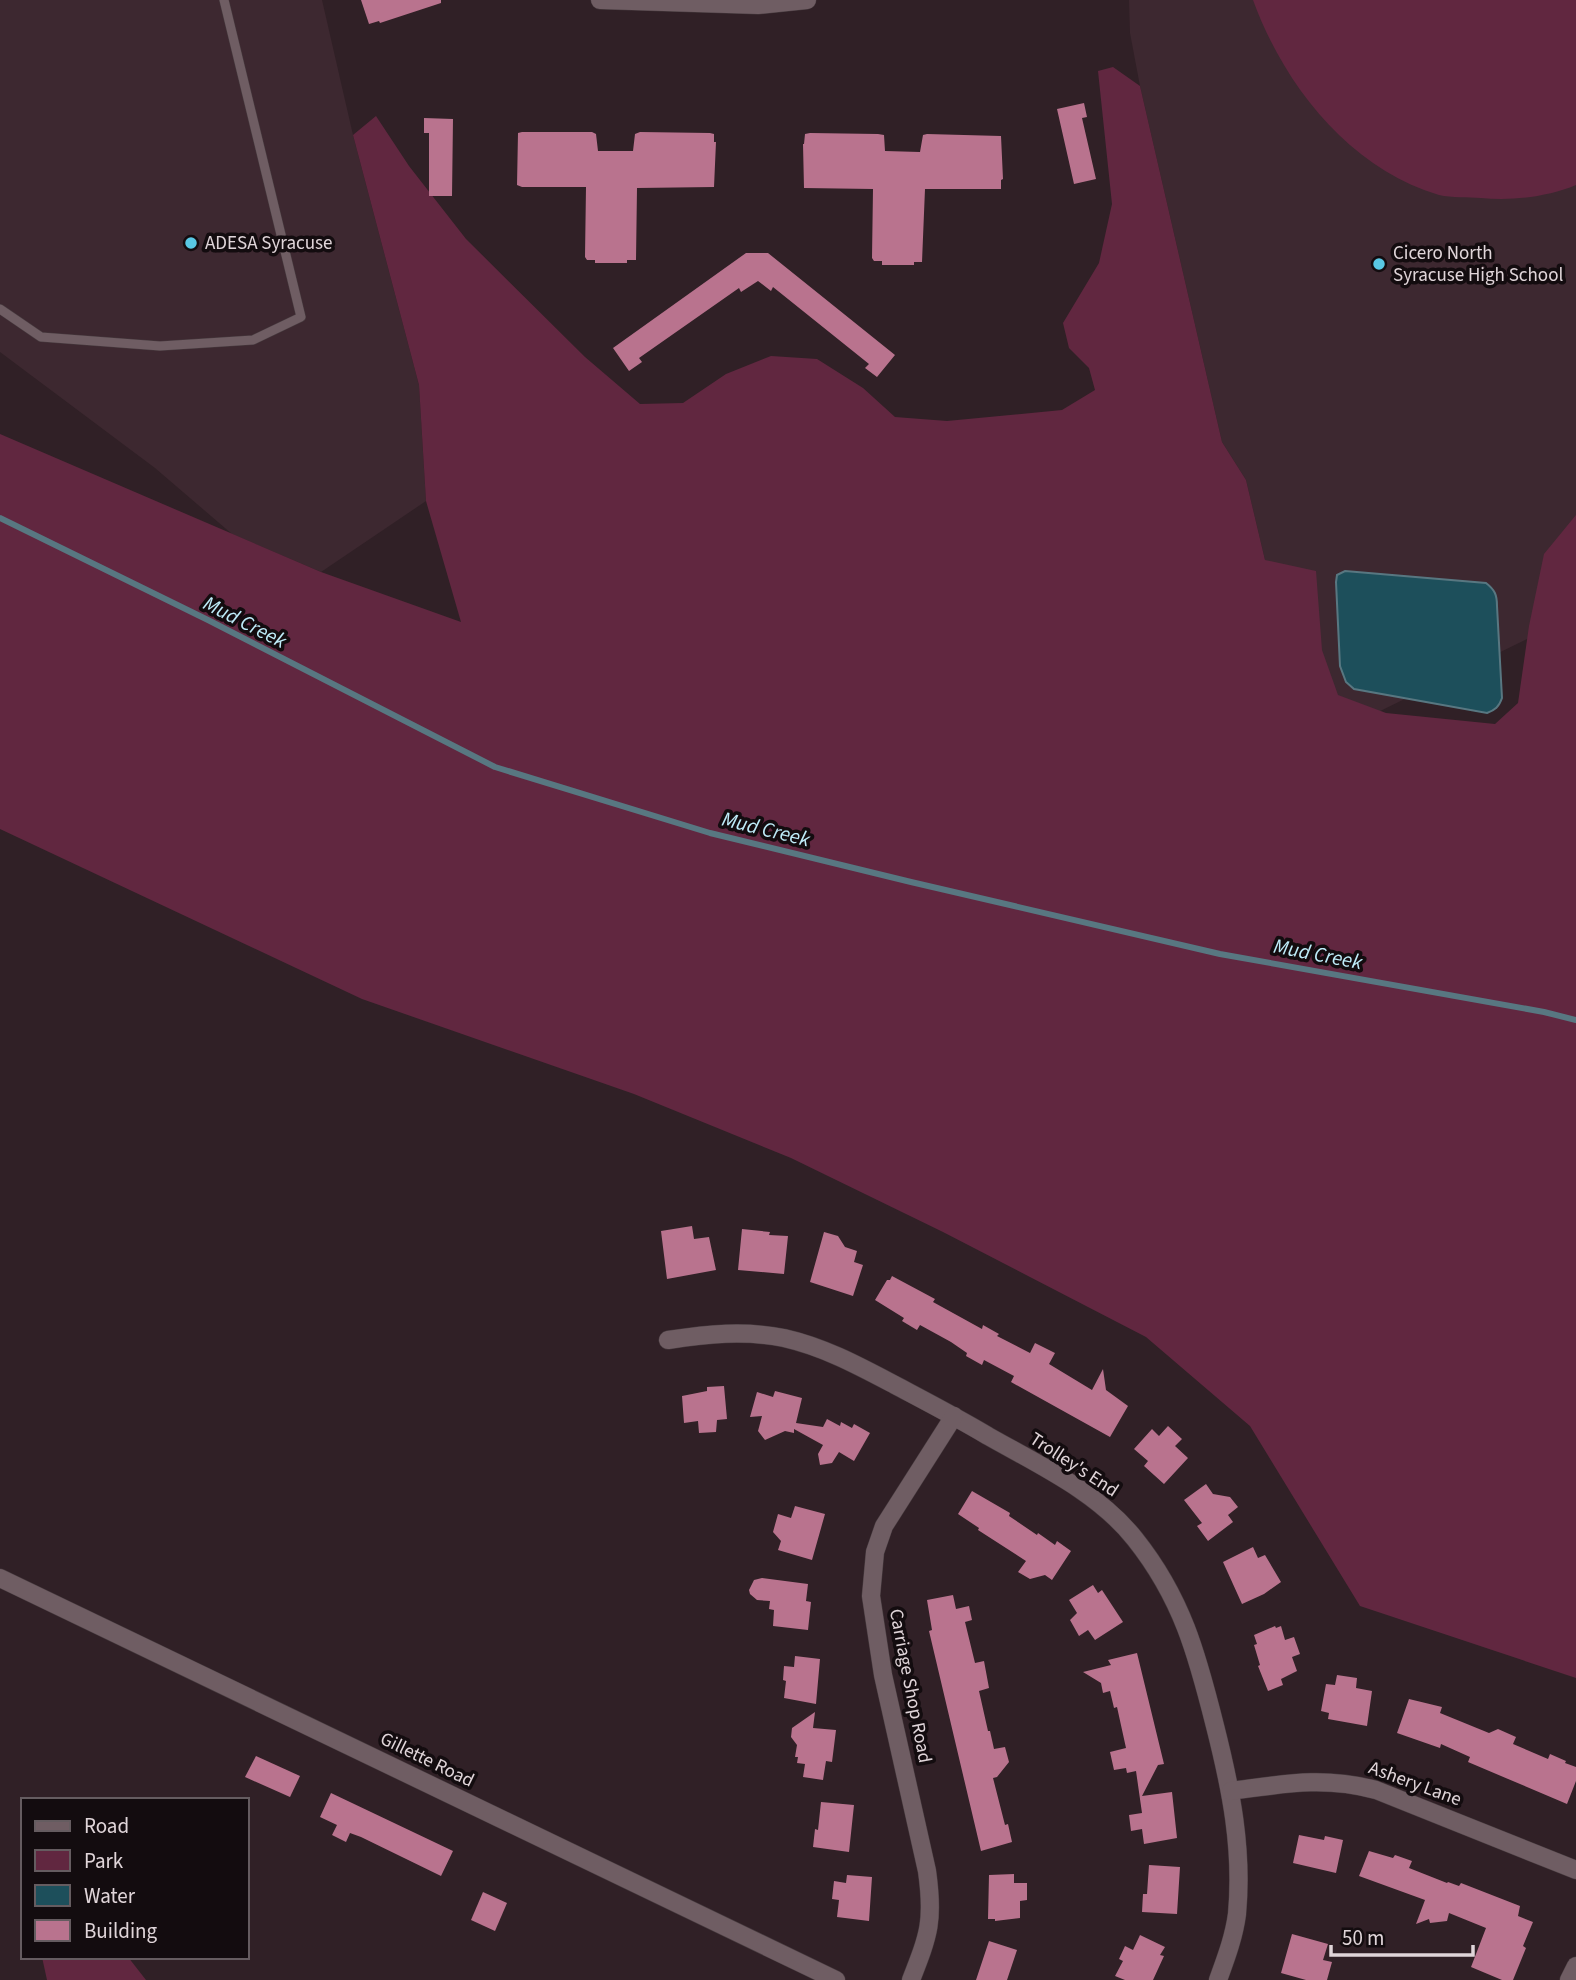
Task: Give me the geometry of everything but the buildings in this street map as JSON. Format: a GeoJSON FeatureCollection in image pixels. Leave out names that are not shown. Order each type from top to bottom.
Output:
{"type":"FeatureCollection","features":[{"type":"Feature","properties":{"kind":"street"},"geometry":{"type":"LineString","coordinates":[[600,0],[758,5],[807,0]]}},
{"type":"Feature","properties":{"kind":"street","name":"Trolley's End"},"geometry":{"type":"LineString","coordinates":[[668,1340],[719,1332],[783,1338],[839,1355],[954,1416],[1065,1481],[1105,1508],[1133,1537],[1160,1573],[1185,1622],[1198,1657],[1231,1791],[1238,1846],[1237,1916],[1232,1941],[1218,1980]]}},
{"type":"Feature","properties":{"kind":"street","name":"Carriage Shop Road"},"geometry":{"type":"LineString","coordinates":[[911,1980],[927,1939],[931,1900],[927,1871],[883,1675],[871,1596],[875,1552],[884,1526],[954,1416]]}},
{"type":"Feature","properties":{"kind":"street","name":"Gillette Road"},"geometry":{"type":"LineString","coordinates":[[0,1578],[835,1980]]}},
{"type":"Feature","properties":{"kind":"street","name":"Ashery Lane"},"geometry":{"type":"LineString","coordinates":[[1231,1791],[1300,1782],[1350,1783],[1376,1790],[1576,1870]]}},
{"type":"Feature","properties":{"kind":"street"},"geometry":{"type":"LineString","coordinates":[[1569,1980],[1576,1966]]}},
{"type":"Feature","properties":{"kind":"lane"},"geometry":{"type":"LineString","coordinates":[[0,309],[40,337],[160,346],[253,340],[301,317],[224,0]]}},
{"type":"Feature","properties":{"kind":"shaded area","name":"ADESA Syracuse"},"geometry":{"type":"Polygon","coordinates":[[[0,0],[322,0],[353,135],[419,385],[426,501],[321,572],[232,534],[155,468],[0,352],[0,0]]]}},
{"type":"Feature","properties":{"kind":"shaded area","name":"Cicero North Syracuse High School"},"geometry":{"type":"Polygon","coordinates":[[[1129,0],[1576,0],[1576,615],[1319,741],[1265,560],[1246,480],[1222,442],[1140,86],[1130,33],[1129,0]]]}},
{"type":"Feature","properties":{"kind":"green space"},"geometry":{"type":"Polygon","coordinates":[[[1253,0],[1576,0],[1576,185],[1541,195],[1517,198],[1455,197],[1439,195],[1406,182],[1376,165],[1349,144],[1302,92],[1282,63],[1253,0]]]}},
{"type":"Feature","properties":{"kind":"green space"},"geometry":{"type":"Polygon","coordinates":[[[1113,67],[1140,86],[1222,442],[1246,480],[1265,560],[1316,571],[1322,650],[1338,695],[1386,713],[1495,724],[1518,703],[1529,626],[1544,554],[1576,515],[1576,1678],[1360,1606],[1250,1426],[1146,1337],[943,1232],[791,1158],[634,1094],[362,999],[0,829],[0,434],[321,572],[461,622],[426,501],[419,385],[353,135],[376,116],[409,166],[466,239],[585,357],[640,404],[683,403],[726,374],[771,356],[817,359],[863,388],[895,417],[947,421],[1062,410],[1095,390],[1089,368],[1069,348],[1063,323],[1099,263],[1112,204],[1098,71],[1113,67]]]}},
{"type":"Feature","properties":{"kind":"green space"},"geometry":{"type":"Polygon","coordinates":[[[42,1959],[130,1959],[146,1980],[47,1980],[42,1959]]]}},
{"type":"Feature","properties":{"kind":"water"},"geometry":{"type":"Polygon","coordinates":[[[1345,571],[1486,583],[1495,593],[1497,602],[1502,698],[1498,706],[1487,713],[1354,689],[1346,682],[1340,666],[1336,582],[1337,575],[1345,571]]]}},
{"type":"Feature","properties":{"kind":"waterway","name":"Mud Creek"},"geometry":{"type":"LineString","coordinates":[[0,518],[208,620],[495,767],[710,833],[911,882],[1220,954],[1576,1020]]}},
{"type":"Feature","properties":{"kind":"place","name":"ADESA Syracuse"},"geometry":{"type":"Point","coordinates":[191,243]}},
{"type":"Feature","properties":{"kind":"place","name":"Cicero North Syracuse High School"},"geometry":{"type":"Point","coordinates":[1379,264]}}]}
